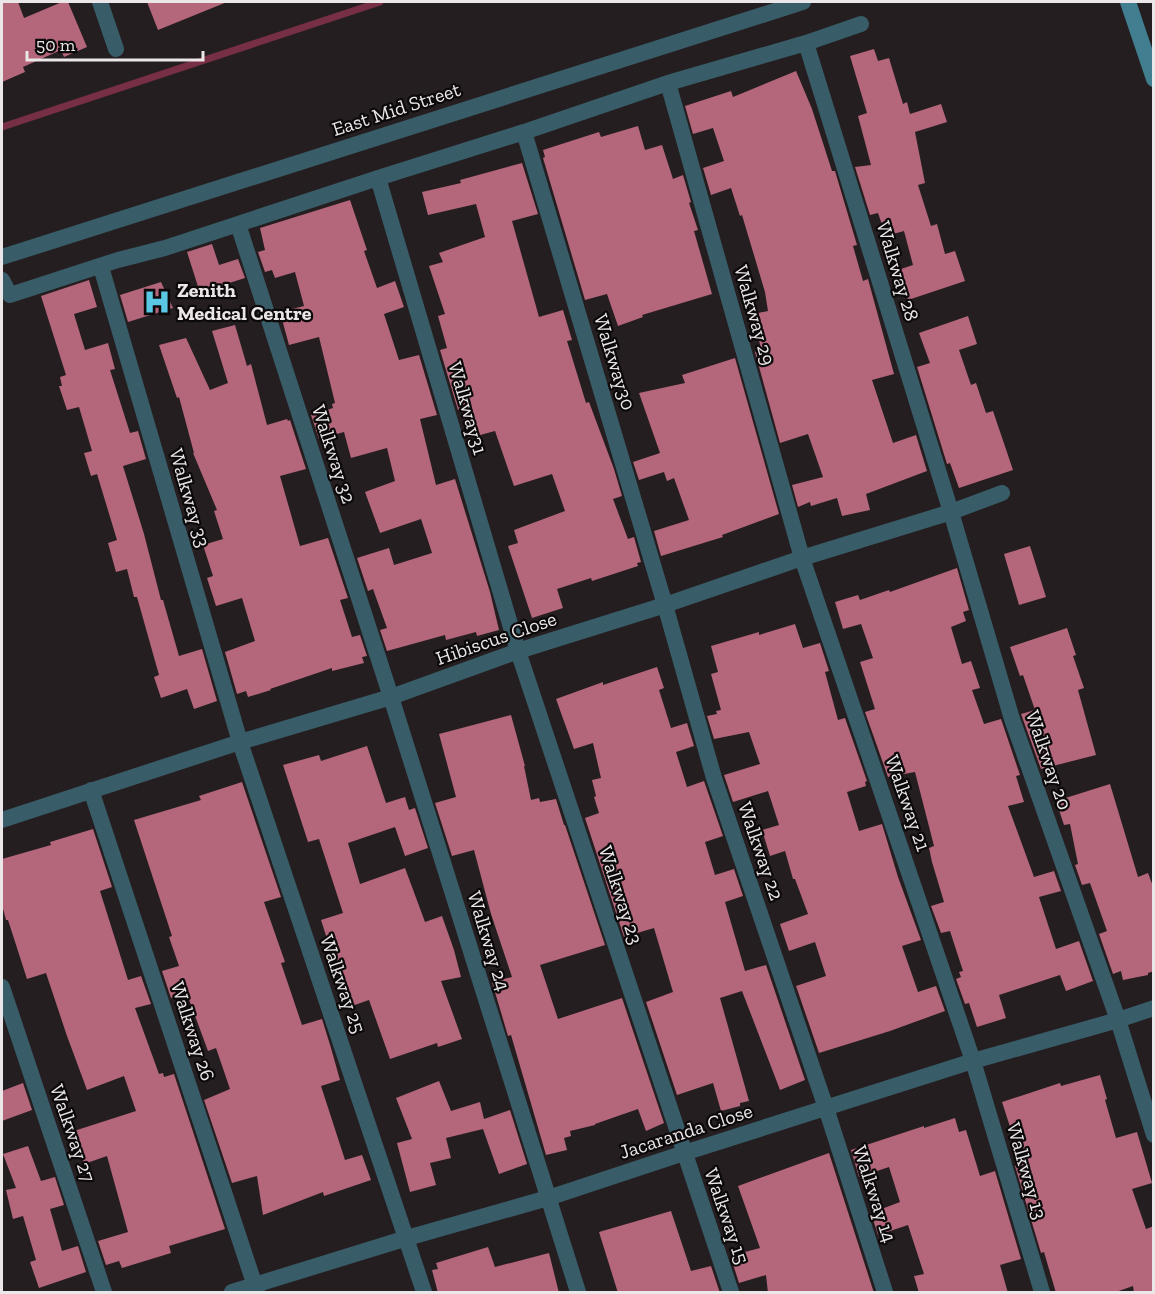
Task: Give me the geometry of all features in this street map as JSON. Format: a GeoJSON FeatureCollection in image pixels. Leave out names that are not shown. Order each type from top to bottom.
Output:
{"type":"FeatureCollection","features":[{"type":"Feature","properties":{"kind":"main road"},"geometry":{"type":"LineString","coordinates":[[1128,2],[1154,79]]}},
{"type":"Feature","properties":{"kind":"street"},"geometry":{"type":"LineString","coordinates":[[100,2],[116,49]]}},
{"type":"Feature","properties":{"kind":"street","name":"East Mid Street"},"geometry":{"type":"LineString","coordinates":[[2,256],[803,2]]}},
{"type":"Feature","properties":{"kind":"street"},"geometry":{"type":"LineString","coordinates":[[2,280],[10,295],[524,132],[668,83],[806,43],[861,24]]}},
{"type":"Feature","properties":{"kind":"street","name":"Walkway 28"},"geometry":{"type":"LineString","coordinates":[[806,43],[951,512]]}},
{"type":"Feature","properties":{"kind":"street","name":"Walkway 29"},"geometry":{"type":"LineString","coordinates":[[668,83],[802,558]]}},
{"type":"Feature","properties":{"kind":"street","name":"Walkway30"},"geometry":{"type":"LineString","coordinates":[[524,132],[665,605]]}},
{"type":"Feature","properties":{"kind":"street","name":"Walkway31"},"geometry":{"type":"LineString","coordinates":[[378,178],[518,651]]}},
{"type":"Feature","properties":{"kind":"street","name":"Walkway 32"},"geometry":{"type":"LineString","coordinates":[[238,224],[391,697]]}},
{"type":"Feature","properties":{"kind":"street","name":"Walkway 33"},"geometry":{"type":"LineString","coordinates":[[100,267],[240,742]]}},
{"type":"Feature","properties":{"kind":"street","name":"Hibiscus Close"},"geometry":{"type":"LineString","coordinates":[[2,820],[240,742],[391,697],[518,651],[951,512],[1002,493]]}},
{"type":"Feature","properties":{"kind":"street","name":"Walkway 20"},"geometry":{"type":"LineString","coordinates":[[951,512],[1012,719],[1118,1020],[1154,1135]]}},
{"type":"Feature","properties":{"kind":"street","name":"Walkway 21"},"geometry":{"type":"LineString","coordinates":[[802,558],[973,1061]]}},
{"type":"Feature","properties":{"kind":"street","name":"Walkway 22"},"geometry":{"type":"LineString","coordinates":[[665,605],[714,778],[826,1108]]}},
{"type":"Feature","properties":{"kind":"street","name":"Walkway 23"},"geometry":{"type":"LineString","coordinates":[[518,651],[684,1153]]}},
{"type":"Feature","properties":{"kind":"street","name":"Walkway 24"},"geometry":{"type":"LineString","coordinates":[[391,697],[578,1293]]}},
{"type":"Feature","properties":{"kind":"street","name":"Walkway 25"},"geometry":{"type":"LineString","coordinates":[[240,742],[424,1293]]}},
{"type":"Feature","properties":{"kind":"street","name":"Walkway 26"},"geometry":{"type":"LineString","coordinates":[[91,790],[256,1289]]}},
{"type":"Feature","properties":{"kind":"street","name":"Walkway 27"},"geometry":{"type":"LineString","coordinates":[[2,987],[104,1293]]}},
{"type":"Feature","properties":{"kind":"street","name":"Jacaranda Close"},"geometry":{"type":"LineString","coordinates":[[232,1293],[256,1289],[407,1238],[548,1198],[973,1061],[1154,1008]]}},
{"type":"Feature","properties":{"kind":"street","name":"Walkway 13"},"geometry":{"type":"LineString","coordinates":[[973,1061],[1042,1293]]}},
{"type":"Feature","properties":{"kind":"street","name":"Walkway 14"},"geometry":{"type":"LineString","coordinates":[[826,1108],[885,1293]]}},
{"type":"Feature","properties":{"kind":"street","name":"Walkway 15"},"geometry":{"type":"LineString","coordinates":[[684,1153],[731,1293]]}},
{"type":"Feature","properties":{"kind":"building"},"geometry":{"type":"Polygon","coordinates":[[[2,2],[18,2],[24,18],[62,2],[68,2],[87,47],[64,57],[61,50],[23,67],[25,72],[2,82],[2,2]]]}},
{"type":"Feature","properties":{"kind":"building"},"geometry":{"type":"Polygon","coordinates":[[[147,2],[227,2],[158,30],[147,2]]]}},
{"type":"Feature","properties":{"kind":"building"},"geometry":{"type":"Polygon","coordinates":[[[874,49],[878,61],[889,58],[903,104],[907,102],[910,114],[941,104],[947,122],[915,132],[925,183],[918,185],[931,226],[937,224],[945,254],[955,251],[965,281],[908,300],[898,270],[913,265],[904,231],[886,236],[878,213],[870,215],[855,167],[871,165],[858,116],[867,113],[850,56],[874,49]]]}},
{"type":"Feature","properties":{"kind":"building"},"geometry":{"type":"Polygon","coordinates":[[[796,71],[812,109],[832,171],[835,171],[857,245],[853,246],[863,281],[868,279],[894,374],[872,380],[893,443],[916,435],[927,471],[866,494],[870,510],[842,516],[837,498],[811,506],[810,502],[798,507],[792,485],[823,477],[808,434],[780,443],[755,352],[761,349],[753,314],[768,311],[765,292],[742,215],[740,216],[731,188],[711,195],[703,168],[724,161],[713,128],[693,134],[685,106],[731,91],[733,97],[796,71]]]}},
{"type":"Feature","properties":{"kind":"building"},"geometry":{"type":"Polygon","coordinates":[[[638,126],[645,150],[662,145],[673,179],[683,175],[698,230],[694,231],[712,294],[642,315],[643,317],[618,326],[607,294],[585,300],[543,158],[545,157],[543,150],[599,132],[601,137],[638,126]]]}},
{"type":"Feature","properties":{"kind":"building"},"geometry":{"type":"Polygon","coordinates":[[[522,163],[538,214],[512,221],[539,317],[563,310],[572,340],[567,341],[586,403],[589,402],[622,496],[613,499],[628,539],[634,537],[641,562],[637,563],[638,566],[592,581],[591,578],[557,589],[563,608],[532,618],[508,546],[518,543],[514,530],[565,511],[552,474],[514,486],[495,431],[469,438],[440,350],[447,348],[438,316],[445,314],[429,266],[443,262],[439,253],[485,237],[476,204],[428,215],[422,192],[461,183],[460,180],[522,163]]]}},
{"type":"Feature","properties":{"kind":"building"},"geometry":{"type":"Polygon","coordinates":[[[350,200],[377,288],[395,281],[404,307],[384,314],[399,360],[419,355],[437,415],[420,419],[436,485],[455,479],[490,592],[499,630],[477,636],[476,632],[446,640],[445,635],[387,651],[380,630],[387,628],[373,589],[368,591],[357,558],[389,548],[394,565],[432,553],[421,519],[380,533],[365,492],[395,481],[387,448],[351,458],[344,432],[319,439],[311,415],[333,408],[332,404],[335,403],[319,337],[289,345],[280,312],[304,306],[295,272],[275,278],[272,270],[265,272],[258,252],[265,250],[260,228],[350,200]]]}},
{"type":"Feature","properties":{"kind":"building"},"geometry":{"type":"Polygon","coordinates":[[[212,244],[219,265],[238,259],[245,278],[223,285],[225,292],[202,299],[187,252],[212,244]]]}},
{"type":"Feature","properties":{"kind":"building"},"geometry":{"type":"Polygon","coordinates":[[[89,280],[97,307],[74,314],[85,350],[108,343],[115,369],[110,370],[130,433],[138,431],[146,459],[123,466],[161,600],[163,600],[179,656],[202,649],[217,701],[194,709],[187,689],[161,698],[154,677],[159,675],[127,569],[116,572],[108,543],[117,540],[97,474],[91,476],[84,453],[92,451],[79,407],[67,410],[59,386],[62,386],[60,377],[66,375],[41,296],[89,280]]]}},
{"type":"Feature","properties":{"kind":"building"},"geometry":{"type":"Polygon","coordinates":[[[161,282],[173,308],[128,322],[120,295],[161,282]]]}},
{"type":"Feature","properties":{"kind":"building"},"geometry":{"type":"Polygon","coordinates":[[[968,316],[977,344],[959,350],[971,385],[976,383],[986,413],[993,411],[1013,470],[959,488],[950,463],[947,464],[917,367],[930,363],[919,333],[968,316]]]}},
{"type":"Feature","properties":{"kind":"building"},"geometry":{"type":"Polygon","coordinates":[[[235,325],[247,366],[251,364],[267,425],[290,420],[306,469],[280,476],[300,546],[328,538],[348,598],[340,600],[352,637],[360,635],[367,656],[362,657],[364,663],[332,671],[332,668],[248,697],[246,691],[237,694],[225,652],[255,641],[242,598],[216,606],[207,578],[213,576],[203,545],[223,539],[214,511],[217,510],[193,453],[179,397],[177,398],[159,345],[186,338],[210,390],[228,383],[212,331],[235,325]]]}},
{"type":"Feature","properties":{"kind":"building"},"geometry":{"type":"Polygon","coordinates":[[[735,358],[779,514],[722,535],[723,537],[661,556],[654,531],[689,520],[674,478],[667,481],[664,472],[639,480],[633,462],[660,453],[639,393],[685,383],[682,375],[735,358]]]}},
{"type":"Feature","properties":{"kind":"building"},"geometry":{"type":"Polygon","coordinates":[[[1030,546],[1046,597],[1019,605],[1004,554],[1030,546]]]}},
{"type":"Feature","properties":{"kind":"building"},"geometry":{"type":"Polygon","coordinates":[[[957,568],[969,610],[963,612],[966,621],[951,627],[962,664],[971,661],[980,688],[972,690],[984,724],[1001,719],[1020,775],[1016,776],[1024,802],[1008,806],[1034,877],[1054,871],[1061,891],[1039,897],[1056,949],[1079,941],[1093,981],[1066,991],[1060,975],[999,995],[1006,1018],[977,1027],[969,1003],[965,1004],[956,979],[961,977],[959,972],[963,971],[950,931],[941,933],[931,906],[944,902],[932,862],[929,848],[934,846],[915,772],[888,777],[865,712],[875,709],[860,662],[873,658],[861,624],[843,629],[835,602],[858,595],[860,600],[889,590],[890,592],[957,568]]]}},
{"type":"Feature","properties":{"kind":"building"},"geometry":{"type":"Polygon","coordinates":[[[795,624],[803,648],[820,643],[829,671],[825,672],[838,720],[845,718],[867,781],[866,786],[847,792],[859,831],[882,824],[921,940],[902,946],[918,992],[936,986],[945,1011],[819,1053],[796,986],[826,976],[815,942],[789,951],[780,924],[808,914],[795,879],[793,879],[785,851],[770,856],[762,830],[779,825],[768,791],[733,802],[724,775],[760,764],[749,732],[714,739],[707,716],[717,714],[716,711],[721,710],[711,674],[718,672],[711,646],[795,624]]]}},
{"type":"Feature","properties":{"kind":"building"},"geometry":{"type":"Polygon","coordinates":[[[1067,628],[1076,655],[1073,656],[1084,688],[1078,690],[1096,755],[1041,769],[1021,714],[1035,710],[1010,647],[1067,628]]]}},
{"type":"Feature","properties":{"kind":"building"},"geometry":{"type":"Polygon","coordinates":[[[657,667],[664,688],[659,690],[671,728],[687,723],[694,746],[676,752],[687,787],[704,781],[723,836],[705,842],[715,875],[734,869],[743,896],[725,902],[745,971],[766,965],[805,1080],[780,1090],[742,991],[720,998],[749,1101],[721,1111],[713,1083],[677,1095],[646,1002],[673,992],[654,928],[624,937],[585,818],[599,813],[592,780],[601,778],[593,743],[574,749],[556,699],[603,682],[603,685],[657,667]]]}},
{"type":"Feature","properties":{"kind":"building"},"geometry":{"type":"Polygon","coordinates":[[[511,715],[525,766],[531,800],[539,798],[540,802],[556,799],[605,945],[540,965],[558,1019],[622,998],[664,1123],[646,1131],[638,1109],[595,1125],[570,1131],[571,1136],[564,1138],[567,1150],[546,1155],[511,1035],[508,1036],[492,982],[512,977],[491,914],[474,850],[452,856],[435,803],[456,797],[439,734],[511,715]]]}},
{"type":"Feature","properties":{"kind":"building"},"geometry":{"type":"Polygon","coordinates":[[[367,746],[386,803],[405,797],[409,810],[415,808],[428,848],[405,856],[395,827],[348,843],[360,884],[405,868],[425,922],[442,916],[461,977],[441,981],[462,1039],[438,1047],[437,1043],[390,1059],[369,1000],[349,1007],[321,920],[343,913],[319,839],[308,842],[283,765],[319,755],[321,761],[367,746]]]}},
{"type":"Feature","properties":{"kind":"building"},"geometry":{"type":"Polygon","coordinates":[[[242,782],[281,897],[264,902],[285,962],[281,963],[302,1025],[322,1019],[340,1080],[321,1086],[345,1160],[362,1155],[371,1180],[324,1196],[323,1192],[263,1215],[257,1176],[232,1183],[204,1100],[230,1089],[216,1048],[208,1051],[187,994],[171,998],[162,971],[179,966],[169,937],[172,936],[134,820],[201,800],[199,796],[242,782]]]}},
{"type":"Feature","properties":{"kind":"building"},"geometry":{"type":"Polygon","coordinates":[[[1110,784],[1138,877],[1148,873],[1154,889],[1154,971],[1148,975],[1123,980],[1121,971],[1113,974],[1099,934],[1107,931],[1090,883],[1082,885],[1075,865],[1078,864],[1070,824],[1064,825],[1056,801],[1110,784]]]}},
{"type":"Feature","properties":{"kind":"building"},"geometry":{"type":"Polygon","coordinates":[[[93,829],[112,887],[100,891],[128,980],[141,976],[151,1004],[135,1008],[159,1074],[163,1073],[164,1077],[174,1074],[225,1229],[169,1246],[171,1253],[122,1268],[119,1261],[106,1265],[98,1241],[128,1232],[107,1156],[84,1164],[74,1131],[136,1111],[124,1076],[87,1090],[46,973],[27,979],[2,905],[2,859],[51,845],[50,842],[93,829]]]}},
{"type":"Feature","properties":{"kind":"building"},"geometry":{"type":"Polygon","coordinates":[[[1100,1075],[1116,1138],[1137,1132],[1152,1183],[1132,1189],[1146,1229],[1154,1226],[1154,1293],[1134,1293],[1133,1286],[1113,1293],[1056,1293],[1044,1252],[1041,1253],[1015,1166],[1022,1164],[1002,1102],[1060,1083],[1061,1086],[1100,1075]]]}},
{"type":"Feature","properties":{"kind":"building"},"geometry":{"type":"Polygon","coordinates":[[[439,1081],[451,1111],[480,1102],[484,1119],[510,1110],[527,1164],[499,1174],[483,1129],[446,1138],[451,1158],[430,1163],[436,1185],[410,1192],[397,1143],[412,1139],[396,1098],[439,1081]]]}},
{"type":"Feature","properties":{"kind":"building"},"geometry":{"type":"Polygon","coordinates":[[[23,1083],[32,1110],[2,1121],[2,1091],[23,1083]]]}},
{"type":"Feature","properties":{"kind":"building"},"geometry":{"type":"Polygon","coordinates":[[[955,1118],[959,1132],[966,1130],[980,1176],[995,1171],[1021,1259],[1000,1265],[1008,1293],[919,1293],[914,1276],[924,1274],[908,1225],[878,1235],[871,1213],[900,1202],[889,1167],[859,1177],[851,1150],[955,1118]]]}},
{"type":"Feature","properties":{"kind":"building"},"geometry":{"type":"Polygon","coordinates":[[[28,1146],[41,1181],[55,1177],[64,1205],[50,1209],[62,1251],[78,1246],[86,1272],[39,1288],[30,1262],[36,1260],[23,1216],[13,1219],[6,1190],[16,1188],[3,1154],[28,1146]]]}},
{"type":"Feature","properties":{"kind":"building"},"geometry":{"type":"Polygon","coordinates":[[[829,1153],[874,1293],[768,1293],[766,1275],[739,1283],[732,1261],[742,1258],[741,1253],[760,1248],[738,1186],[829,1153]]]}},
{"type":"Feature","properties":{"kind":"building"},"geometry":{"type":"Polygon","coordinates":[[[671,1211],[691,1271],[711,1266],[720,1293],[618,1293],[599,1232],[671,1211]]]}},
{"type":"Feature","properties":{"kind":"building"},"geometry":{"type":"Polygon","coordinates":[[[488,1247],[495,1267],[549,1253],[559,1293],[438,1293],[432,1270],[438,1269],[436,1263],[488,1247]]]}},
{"type":"Feature","properties":{"kind":"waterway"},"geometry":{"type":"LineString","coordinates":[[2,127],[380,2]]}},
{"type":"Feature","properties":{"kind":"place","name":"Zenith Medical Centre"},"geometry":{"type":"Point","coordinates":[157,302]}}]}
